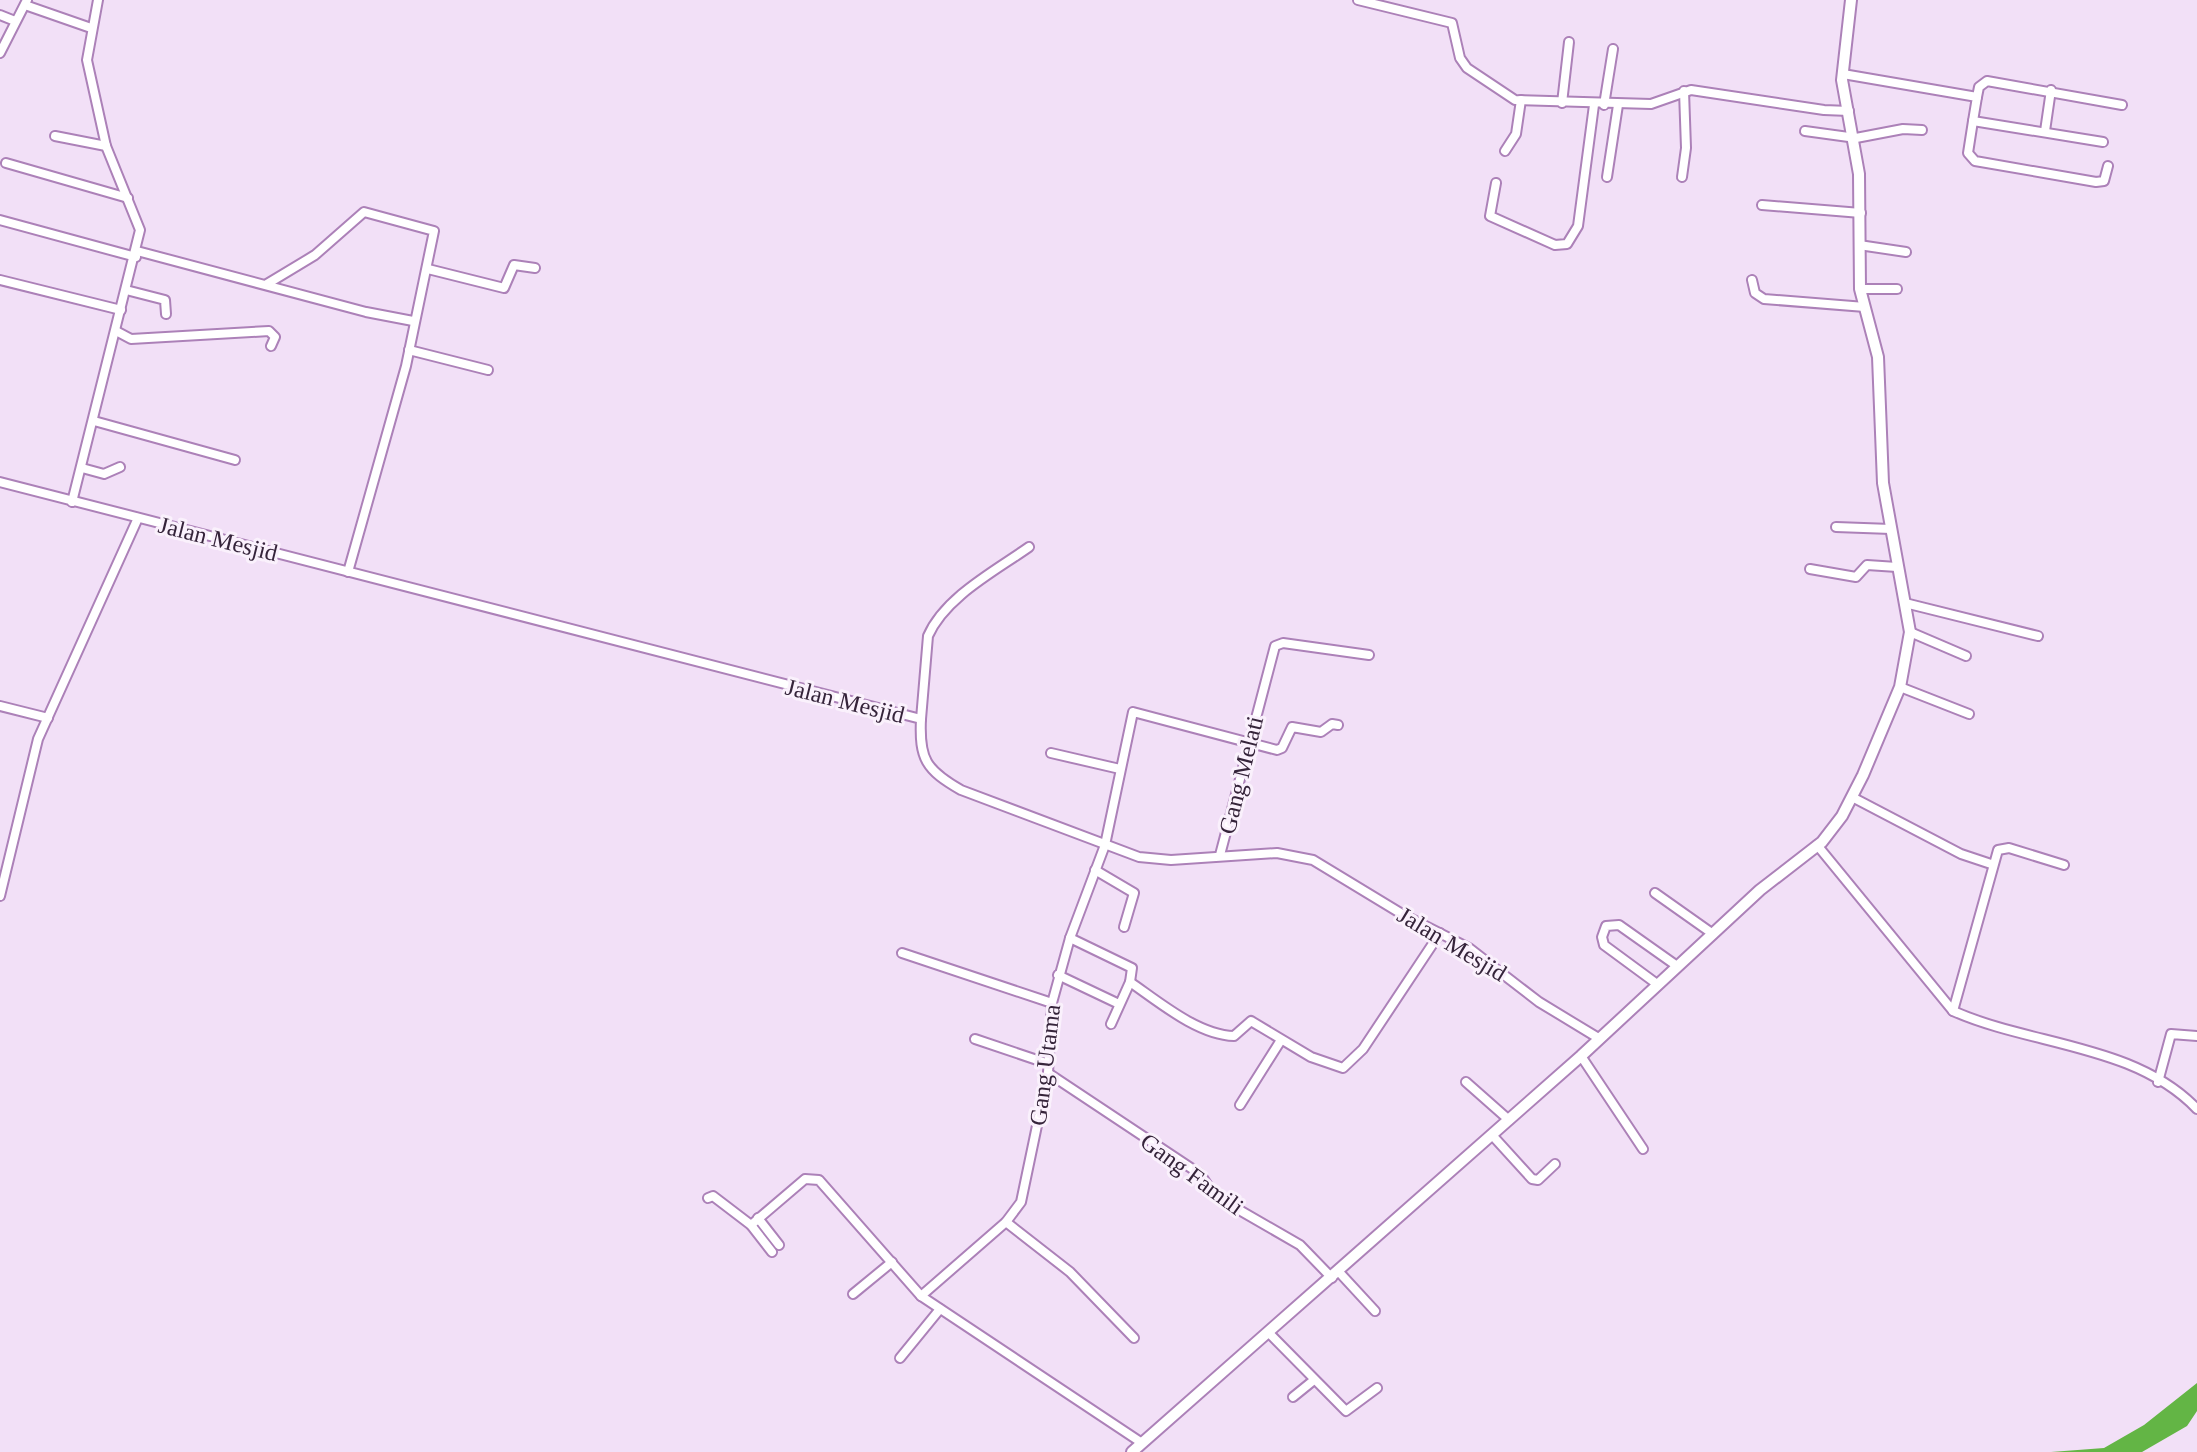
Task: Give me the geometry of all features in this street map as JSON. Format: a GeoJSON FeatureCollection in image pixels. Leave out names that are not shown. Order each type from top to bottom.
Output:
{"type":"FeatureCollection","features":[{"type":"Feature","properties":{"kind":"street"},"geometry":{"type":"LineString","coordinates":[[72,502],[140,230],[106,146],[87,60],[98,0]]}},
{"type":"Feature","properties":{"kind":"street"},"geometry":{"type":"LineString","coordinates":[[1358,0],[1445,19],[1456,29],[1460,58],[1467,68],[1504,95],[1521,100],[1599,105],[1651,104],[1684,91],[1849,111]]}},
{"type":"Feature","properties":{"kind":"street"},"geometry":{"type":"LineString","coordinates":[[1132,1452],[1336,1275],[1787,867],[1817,845],[1836,826],[1852,797],[1900,687],[1910,632],[1881,468],[1878,357],[1860,289],[1861,213],[1856,138],[1843,74],[1851,0]]}},
{"type":"Feature","properties":{"kind":"street"},"geometry":{"type":"LineString","coordinates":[[0,53],[26,3],[91,28]]}},
{"type":"Feature","properties":{"kind":"street"},"geometry":{"type":"LineString","coordinates":[[0,15],[15,21]]}},
{"type":"Feature","properties":{"kind":"street"},"geometry":{"type":"LineString","coordinates":[[1562,103],[1569,42]]}},
{"type":"Feature","properties":{"kind":"street"},"geometry":{"type":"LineString","coordinates":[[1496,183],[1490,216],[1555,245],[1567,244],[1578,226],[1599,105],[1613,49]]}},
{"type":"Feature","properties":{"kind":"street"},"geometry":{"type":"LineString","coordinates":[[1843,74],[1977,97]]}},
{"type":"Feature","properties":{"kind":"street"},"geometry":{"type":"LineString","coordinates":[[2108,166],[2104,181],[2096,182],[1975,161],[1968,153],[1979,87],[1987,81],[2122,105]]}},
{"type":"Feature","properties":{"kind":"street"},"geometry":{"type":"LineString","coordinates":[[2045,131],[2051,90]]}},
{"type":"Feature","properties":{"kind":"street"},"geometry":{"type":"LineString","coordinates":[[1682,177],[1686,148],[1684,91]]}},
{"type":"Feature","properties":{"kind":"street"},"geometry":{"type":"LineString","coordinates":[[1505,151],[1516,134],[1521,100]]}},
{"type":"Feature","properties":{"kind":"street"},"geometry":{"type":"LineString","coordinates":[[1607,177],[1618,105]]}},
{"type":"Feature","properties":{"kind":"street"},"geometry":{"type":"LineString","coordinates":[[1973,121],[2103,142]]}},
{"type":"Feature","properties":{"kind":"street"},"geometry":{"type":"LineString","coordinates":[[1805,131],[1856,138],[1903,129],[1922,130]]}},
{"type":"Feature","properties":{"kind":"street"},"geometry":{"type":"LineString","coordinates":[[55,136],[106,146]]}},
{"type":"Feature","properties":{"kind":"street"},"geometry":{"type":"LineString","coordinates":[[6,163],[128,198]]}},
{"type":"Feature","properties":{"kind":"street"},"geometry":{"type":"LineString","coordinates":[[1762,205],[1861,213]]}},
{"type":"Feature","properties":{"kind":"street"},"geometry":{"type":"LineString","coordinates":[[267,284],[315,255],[365,212],[434,231],[409,350],[348,572]]}},
{"type":"Feature","properties":{"kind":"street"},"geometry":{"type":"LineString","coordinates":[[0,220],[267,284],[366,312],[413,321]]}},
{"type":"Feature","properties":{"kind":"street"},"geometry":{"type":"LineString","coordinates":[[1859,245],[1906,252]]}},
{"type":"Feature","properties":{"kind":"street"},"geometry":{"type":"LineString","coordinates":[[428,269],[504,288],[514,265],[535,268]]}},
{"type":"Feature","properties":{"kind":"street"},"geometry":{"type":"LineString","coordinates":[[0,280],[121,310]]}},
{"type":"Feature","properties":{"kind":"street"},"geometry":{"type":"LineString","coordinates":[[1752,280],[1755,293],[1764,299],[1865,307]]}},
{"type":"Feature","properties":{"kind":"street"},"geometry":{"type":"LineString","coordinates":[[1860,289],[1897,289]]}},
{"type":"Feature","properties":{"kind":"street"},"geometry":{"type":"LineString","coordinates":[[126,290],[165,300],[166,314]]}},
{"type":"Feature","properties":{"kind":"street"},"geometry":{"type":"LineString","coordinates":[[116,331],[131,339],[269,331],[275,337],[271,346]]}},
{"type":"Feature","properties":{"kind":"street"},"geometry":{"type":"LineString","coordinates":[[409,350],[488,370]]}},
{"type":"Feature","properties":{"kind":"street"},"geometry":{"type":"LineString","coordinates":[[94,421],[235,460]]}},
{"type":"Feature","properties":{"kind":"street"},"geometry":{"type":"LineString","coordinates":[[82,468],[104,474],[120,467]]}},
{"type":"Feature","properties":{"kind":"street","name":"Jalan Mesjid"},"geometry":{"type":"LineString","coordinates":[[0,482],[921,719],[920,751],[930,767],[948,783],[1105,845],[1158,860],[1277,853],[1303,857],[1490,962],[1539,1002],[1600,1039]]}},
{"type":"Feature","properties":{"kind":"street"},"geometry":{"type":"LineString","coordinates":[[0,896],[38,739],[138,518]]}},
{"type":"Feature","properties":{"kind":"street"},"geometry":{"type":"LineString","coordinates":[[1836,527],[1891,529]]}},
{"type":"Feature","properties":{"kind":"street"},"geometry":{"type":"LineString","coordinates":[[921,719],[928,636],[933,625],[982,579],[1029,547]]}},
{"type":"Feature","properties":{"kind":"street"},"geometry":{"type":"LineString","coordinates":[[1810,569],[1856,577],[1867,565],[1897,567]]}},
{"type":"Feature","properties":{"kind":"street"},"geometry":{"type":"LineString","coordinates":[[1905,603],[2038,636]]}},
{"type":"Feature","properties":{"kind":"street"},"geometry":{"type":"LineString","coordinates":[[1910,632],[1966,656]]}},
{"type":"Feature","properties":{"kind":"street","name":"Gang Melati"},"geometry":{"type":"LineString","coordinates":[[1220,855],[1273,651],[1279,643],[1369,655]]}},
{"type":"Feature","properties":{"kind":"street"},"geometry":{"type":"LineString","coordinates":[[1900,687],[1969,714]]}},
{"type":"Feature","properties":{"kind":"street"},"geometry":{"type":"LineString","coordinates":[[0,706],[48,718]]}},
{"type":"Feature","properties":{"kind":"street","name":"Gang Utama"},"geometry":{"type":"LineString","coordinates":[[921,1296],[1006,1222],[1021,1202],[1048,1073],[1046,1063],[1052,1003],[1058,975],[1105,845],[1133,712],[1249,743]]}},
{"type":"Feature","properties":{"kind":"street"},"geometry":{"type":"LineString","coordinates":[[1249,743],[1280,750],[1292,727],[1321,732],[1332,724],[1338,725]]}},
{"type":"Feature","properties":{"kind":"street"},"geometry":{"type":"LineString","coordinates":[[1051,753],[1120,769]]}},
{"type":"Feature","properties":{"kind":"street"},"geometry":{"type":"LineString","coordinates":[[1852,797],[1961,854],[1991,864]]}},
{"type":"Feature","properties":{"kind":"street"},"geometry":{"type":"LineString","coordinates":[[1817,845],[1953,1011],[2006,1030],[2119,1060],[2197,1109]]}},
{"type":"Feature","properties":{"kind":"street"},"geometry":{"type":"LineString","coordinates":[[1953,1011],[1991,864],[2002,848],[2064,865]]}},
{"type":"Feature","properties":{"kind":"street"},"geometry":{"type":"LineString","coordinates":[[1095,870],[1134,893],[1124,927]]}},
{"type":"Feature","properties":{"kind":"street"},"geometry":{"type":"LineString","coordinates":[[1655,893],[1713,934]]}},
{"type":"Feature","properties":{"kind":"street"},"geometry":{"type":"LineString","coordinates":[[1657,984],[1604,945],[1602,933],[1606,926],[1619,925],[1677,966]]}},
{"type":"Feature","properties":{"kind":"street"},"geometry":{"type":"LineString","coordinates":[[1130,982],[1179,1014],[1221,1034],[1234,1036],[1251,1021],[1325,1063],[1347,1067],[1440,933]]}},
{"type":"Feature","properties":{"kind":"street"},"geometry":{"type":"LineString","coordinates":[[1070,938],[1132,968],[1130,982],[1111,1024]]}},
{"type":"Feature","properties":{"kind":"street"},"geometry":{"type":"LineString","coordinates":[[902,953],[1052,1003]]}},
{"type":"Feature","properties":{"kind":"street"},"geometry":{"type":"LineString","coordinates":[[1058,975],[1119,1004]]}},
{"type":"Feature","properties":{"kind":"street"},"geometry":{"type":"LineString","coordinates":[[2158,1082],[2171,1034],[2197,1036]]}},
{"type":"Feature","properties":{"kind":"street"},"geometry":{"type":"LineString","coordinates":[[975,1039],[1046,1063]]}},
{"type":"Feature","properties":{"kind":"street"},"geometry":{"type":"LineString","coordinates":[[1240,1105],[1281,1040]]}},
{"type":"Feature","properties":{"kind":"street"},"geometry":{"type":"LineString","coordinates":[[1581,1056],[1643,1149]]}},
{"type":"Feature","properties":{"kind":"street","name":"Gang Famili"},"geometry":{"type":"LineString","coordinates":[[1048,1073],[1200,1174],[1215,1196],[1300,1245],[1375,1311]]}},
{"type":"Feature","properties":{"kind":"street"},"geometry":{"type":"LineString","coordinates":[[1466,1082],[1509,1120]]}},
{"type":"Feature","properties":{"kind":"street"},"geometry":{"type":"LineString","coordinates":[[1492,1135],[1535,1181],[1555,1164]]}},
{"type":"Feature","properties":{"kind":"street"},"geometry":{"type":"LineString","coordinates":[[755,1221],[805,1179],[815,1178],[921,1296],[1142,1443]]}},
{"type":"Feature","properties":{"kind":"street"},"geometry":{"type":"LineString","coordinates":[[708,1198],[713,1196],[755,1221],[779,1245]]}},
{"type":"Feature","properties":{"kind":"street"},"geometry":{"type":"LineString","coordinates":[[755,1221],[772,1252]]}},
{"type":"Feature","properties":{"kind":"street"},"geometry":{"type":"LineString","coordinates":[[1006,1222],[1070,1272],[1134,1338]]}},
{"type":"Feature","properties":{"kind":"street"},"geometry":{"type":"LineString","coordinates":[[853,1294],[892,1262]]}},
{"type":"Feature","properties":{"kind":"street"},"geometry":{"type":"LineString","coordinates":[[900,1358],[940,1309]]}},
{"type":"Feature","properties":{"kind":"street"},"geometry":{"type":"LineString","coordinates":[[1268,1332],[1347,1412],[1377,1388]]}},
{"type":"Feature","properties":{"kind":"street"},"geometry":{"type":"LineString","coordinates":[[1293,1397],[1314,1380]]}},
{"type":"Feature","properties":{"kind":"shaded area"},"geometry":{"type":"Polygon","coordinates":[[[2197,1383],[2197,1411],[2187,1426],[2142,1452],[2051,1452],[2104,1448],[2144,1425],[2197,1383]]]}}]}
